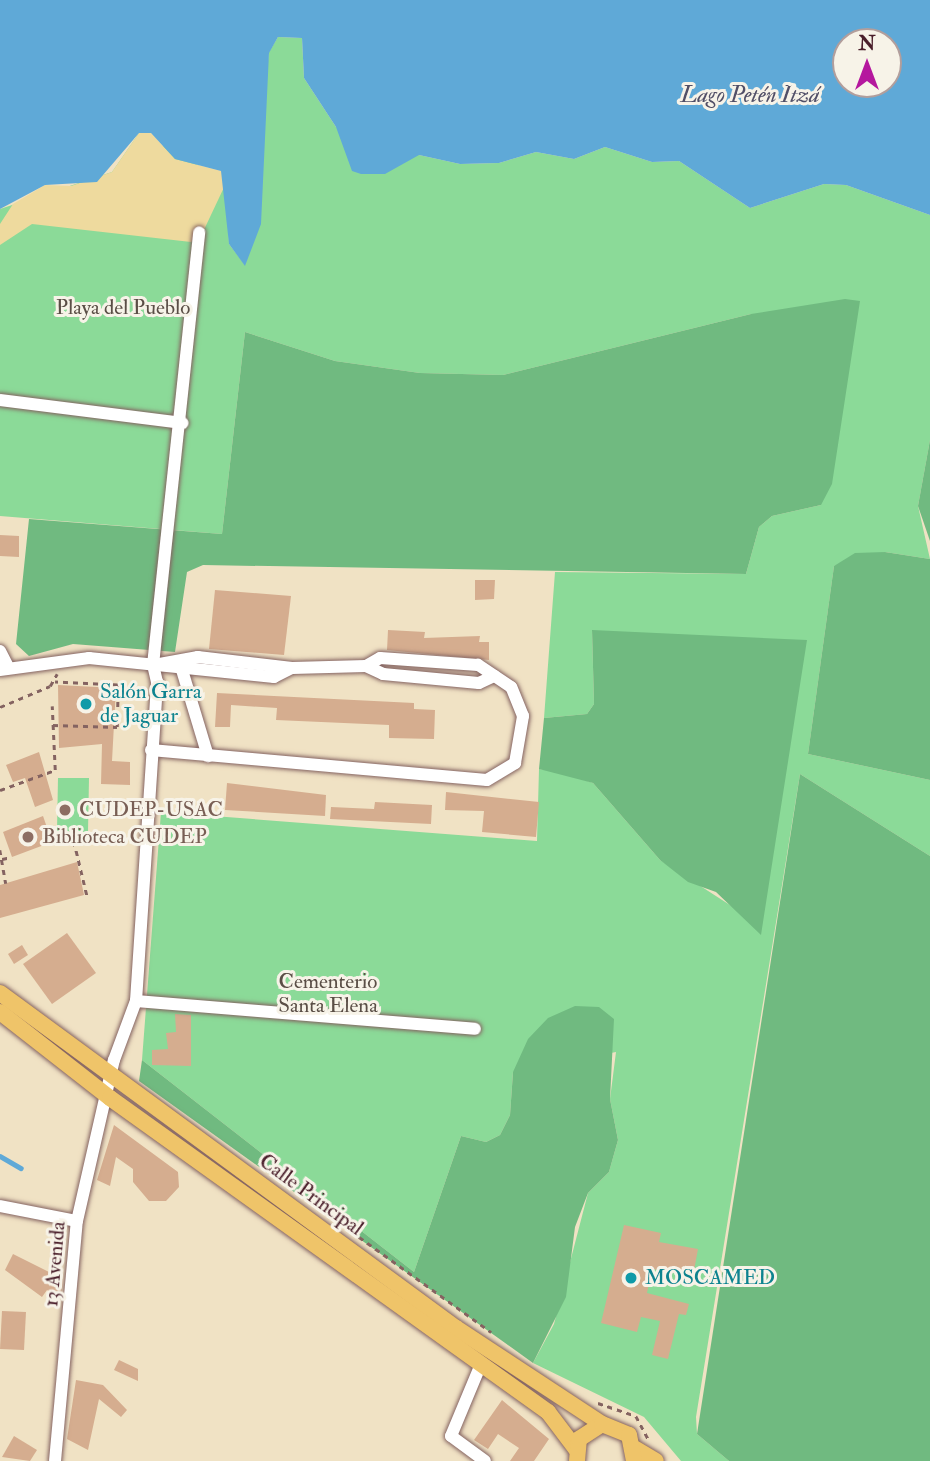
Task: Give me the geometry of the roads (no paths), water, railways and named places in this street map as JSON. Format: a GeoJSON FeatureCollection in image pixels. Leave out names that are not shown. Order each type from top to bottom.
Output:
{"type":"FeatureCollection","features":[{"type":"Feature","properties":{"kind":"main road","name":"Calle Principal"},"geometry":{"type":"LineString","coordinates":[[0,993],[456,1328],[602,1424],[624,1430],[635,1455]]}},
{"type":"Feature","properties":{"kind":"main road","name":"Calle Principal"},"geometry":{"type":"LineString","coordinates":[[0,1012],[110,1098],[559,1421],[576,1455]]}},
{"type":"Feature","properties":{"kind":"main road"},"geometry":{"type":"LineString","coordinates":[[576,1455],[585,1432],[602,1424]]}},
{"type":"Feature","properties":{"kind":"main road"},"geometry":{"type":"LineString","coordinates":[[635,1455],[654,1460]]}},
{"type":"Feature","properties":{"kind":"street","name":"13 Avenida"},"geometry":{"type":"LineString","coordinates":[[55,1461],[77,1222],[110,1098],[112,1074],[136,1001],[151,751],[153,665],[183,423],[199,232]]}},
{"type":"Feature","properties":{"kind":"street"},"geometry":{"type":"LineString","coordinates":[[0,400],[183,423]]}},
{"type":"Feature","properties":{"kind":"street"},"geometry":{"type":"LineString","coordinates":[[0,651],[4,668],[89,658],[182,670],[274,677],[292,668]]}},
{"type":"Feature","properties":{"kind":"street"},"geometry":{"type":"LineString","coordinates":[[151,751],[487,780],[515,764],[523,716],[511,687],[494,676],[479,683],[383,674],[366,666],[292,668],[198,657],[153,665]]}},
{"type":"Feature","properties":{"kind":"street"},"geometry":{"type":"LineString","coordinates":[[182,670],[208,756]]}},
{"type":"Feature","properties":{"kind":"street"},"geometry":{"type":"LineString","coordinates":[[136,1001],[475,1029]]}},
{"type":"Feature","properties":{"kind":"street"},"geometry":{"type":"LineString","coordinates":[[0,1206],[77,1222]]}},
{"type":"Feature","properties":{"kind":"street"},"geometry":{"type":"LineString","coordinates":[[481,1364],[450,1436],[485,1461]]}},
{"type":"Feature","properties":{"kind":"water","name":"Lago Petén Itzá"},"geometry":{"type":"Polygon","coordinates":[[[0,0],[930,0],[930,215],[846,185],[824,184],[750,208],[679,161],[652,162],[605,147],[574,159],[536,152],[499,163],[460,164],[419,155],[385,174],[361,174],[352,171],[336,127],[304,78],[302,38],[278,37],[269,53],[261,224],[245,266],[229,244],[221,171],[175,159],[151,133],[139,133],[97,182],[45,185],[0,209],[0,0]]]}},
{"type":"Feature","properties":{"kind":"waterway"},"geometry":{"type":"LineString","coordinates":[[0,1156],[21,1168]]}},
{"type":"Feature","properties":{"kind":"place","name":"Salón Garra de Jaguar"},"geometry":{"type":"Point","coordinates":[86,704]}},
{"type":"Feature","properties":{"kind":"place","name":"CUDEP-USAC"},"geometry":{"type":"Point","coordinates":[65,810]}},
{"type":"Feature","properties":{"kind":"place","name":"Biblioteca CUDEP"},"geometry":{"type":"Point","coordinates":[28,837]}},
{"type":"Feature","properties":{"kind":"place","name":"MOSCAMED"},"geometry":{"type":"Point","coordinates":[631,1278]}},
{"type":"Feature","properties":{"kind":"park label","name":"Playa del Pueblo"},"geometry":{"type":"Point","coordinates":[123,308]}},
{"type":"Feature","properties":{"kind":"park label","name":"Cementerio Santa Elena"},"geometry":{"type":"Point","coordinates":[328,994]}}]}
